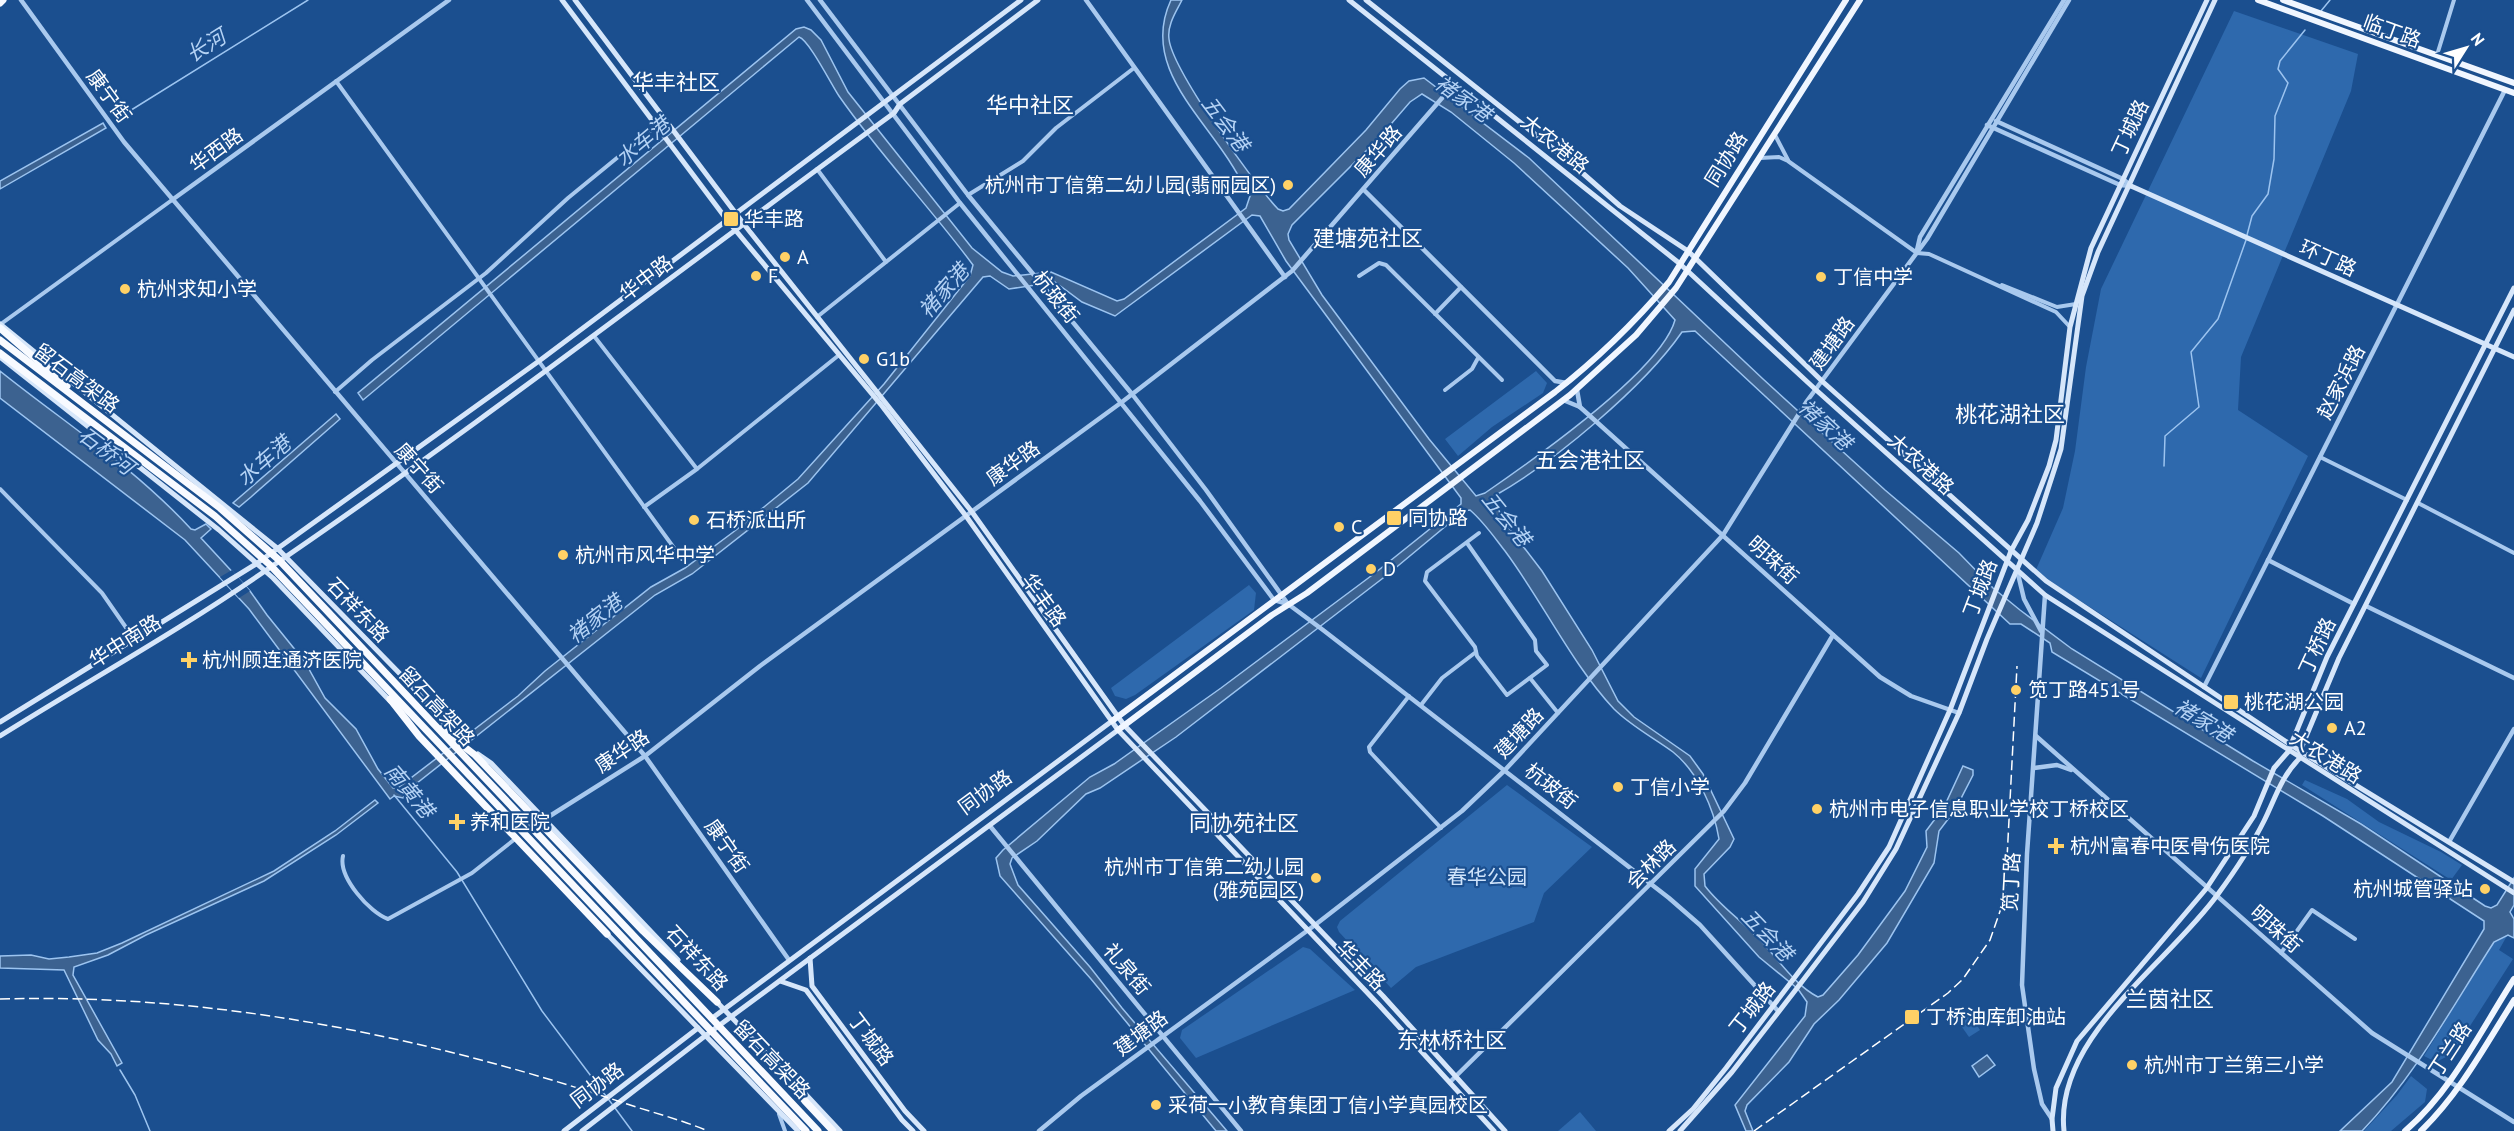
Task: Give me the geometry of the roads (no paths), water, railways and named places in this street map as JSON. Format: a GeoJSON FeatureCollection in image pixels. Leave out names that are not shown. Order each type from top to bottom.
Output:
{"type":"FeatureCollection","features":[{"type":"Feature","properties":{"kind":"highway"},"geometry":{"type":"LineString","coordinates":[[0,325],[102,418]]}},
{"type":"Feature","properties":{"kind":"highway","name":"留石高架路"},"geometry":{"type":"LineString","coordinates":[[0,340],[220,508],[279,560],[818,1131]]}},
{"type":"Feature","properties":{"kind":"highway","name":"留石高架路"},"geometry":{"type":"LineString","coordinates":[[0,352],[214,516],[270,565],[806,1131]]}},
{"type":"Feature","properties":{"kind":"highway"},"geometry":{"type":"LineString","coordinates":[[358,660],[419,736],[607,934]]}},
{"type":"Feature","properties":{"kind":"highway"},"geometry":{"type":"LineString","coordinates":[[422,714],[475,754],[583,870],[717,1002]]}},
{"type":"Feature","properties":{"kind":"highway"},"geometry":{"type":"LineString","coordinates":[[779,1067],[805,1101],[833,1131]]}},
{"type":"Feature","properties":{"kind":"main road","name":"华丰路"},"geometry":{"type":"LineString","coordinates":[[562,0],[727,220],[882,406],[1115,719],[1141,742],[1315,925],[1505,1131]]}},
{"type":"Feature","properties":{"kind":"main road","name":"华丰路"},"geometry":{"type":"LineString","coordinates":[[575,0],[743,224],[876,388],[972,512],[1115,719],[1118,729],[1494,1131]]}},
{"type":"Feature","properties":{"kind":"main road","name":"华中路"},"geometry":{"type":"LineString","coordinates":[[256,564],[539,361],[1021,0]]}},
{"type":"Feature","properties":{"kind":"main road","name":"华中路"},"geometry":{"type":"LineString","coordinates":[[265,571],[594,336],[894,113],[900,104],[1038,0]]}},
{"type":"Feature","properties":{"kind":"main road","name":"大农港路"},"geometry":{"type":"LineString","coordinates":[[1349,0],[1679,263],[1815,389],[2045,595],[2299,759],[2514,893]]}},
{"type":"Feature","properties":{"kind":"main road","name":"大农港路"},"geometry":{"type":"LineString","coordinates":[[1366,0],[1570,162],[1620,206],[1688,251],[1822,382],[2046,581],[2300,751],[2513,882]]}},
{"type":"Feature","properties":{"kind":"main road","name":"同协路"},"geometry":{"type":"LineString","coordinates":[[564,1131],[606,1101],[697,1028],[1274,600],[1442,479],[1567,383],[1650,304],[1669,282],[1846,0]]}},
{"type":"Feature","properties":{"kind":"main road","name":"同协路"},"geometry":{"type":"LineString","coordinates":[[582,1131],[705,1036],[1118,729],[1288,604],[1307,593],[1577,390],[1636,334],[1676,288],[1860,0]]}},
{"type":"Feature","properties":{"kind":"main road","name":"丁城路"},"geometry":{"type":"LineString","coordinates":[[1669,1131],[1713,1084],[1788,987],[1889,848],[1950,710],[2006,561],[2028,520],[2049,466],[2056,440],[2070,327],[2091,248],[2207,0]]}},
{"type":"Feature","properties":{"kind":"main road","name":"丁城路"},"geometry":{"type":"LineString","coordinates":[[1680,1131],[1732,1072],[1863,902],[1896,849],[1959,713],[2037,523],[2061,449],[2082,296],[2098,252],[2131,186],[2215,0]]}},
{"type":"Feature","properties":{"kind":"main road","name":"临丁路"},"geometry":{"type":"LineString","coordinates":[[2259,0],[2514,93]]}},
{"type":"Feature","properties":{"kind":"main road","name":"临丁路"},"geometry":{"type":"LineString","coordinates":[[2283,0],[2514,83]]}},
{"type":"Feature","properties":{"kind":"main road","name":"环丁路"},"geometry":{"type":"LineString","coordinates":[[2131,186],[2484,346],[2514,357]]}},
{"type":"Feature","properties":{"kind":"main road","name":"丁桥路"},"geometry":{"type":"LineString","coordinates":[[2052,1119],[2056,1088],[2077,1041],[2206,889],[2254,816],[2274,768],[2288,752],[2327,657],[2514,288]]}},
{"type":"Feature","properties":{"kind":"main road","name":"丁桥路"},"geometry":{"type":"LineString","coordinates":[[2299,759],[2300,751],[2339,658],[2514,310]]}},
{"type":"Feature","properties":{"kind":"main road","name":"石祥东路"},"geometry":{"type":"LineString","coordinates":[[0,325],[277,548],[408,682],[458,739],[467,748],[491,763],[840,1131]]}},
{"type":"Feature","properties":{"kind":"main road","name":"石祥东路"},"geometry":{"type":"LineString","coordinates":[[0,357],[206,519],[265,571],[439,754],[515,839],[798,1131]]}},
{"type":"Feature","properties":{"kind":"main road","name":"华中南路"},"geometry":{"type":"LineString","coordinates":[[0,722],[256,564]]}},
{"type":"Feature","properties":{"kind":"main road","name":"华中南路"},"geometry":{"type":"LineString","coordinates":[[0,735],[265,571]]}},
{"type":"Feature","properties":{"kind":"main road"},"geometry":{"type":"LineString","coordinates":[[2064,1131],[2064,1095],[2084,1048],[2216,897],[2245,855],[2286,772],[2299,759]]}},
{"type":"Feature","properties":{"kind":"main road","name":"丁城路"},"geometry":{"type":"LineString","coordinates":[[810,958],[812,986],[892,1094],[924,1131]]}},
{"type":"Feature","properties":{"kind":"main road","name":"丁兰路"},"geometry":{"type":"LineString","coordinates":[[2405,1131],[2434,1103],[2450,1081],[2514,979]]}},
{"type":"Feature","properties":{"kind":"main road","name":"丁城路"},"geometry":{"type":"LineString","coordinates":[[780,981],[806,990],[902,1120],[913,1131]]}},
{"type":"Feature","properties":{"kind":"main road","name":"丁兰路"},"geometry":{"type":"LineString","coordinates":[[2421,1131],[2443,1110],[2460,1088],[2514,1000]]}},
{"type":"Feature","properties":{"kind":"main road","name":"笕丁路"},"geometry":{"type":"LineString","coordinates":[[2052,1119],[2053,1131]]}},
{"type":"Feature","properties":{"kind":"street","name":"康宁街"},"geometry":{"type":"LineString","coordinates":[[21,0],[124,142],[403,474],[450,524],[645,756],[789,960]]}},
{"type":"Feature","properties":{"kind":"street","name":"华西路"},"geometry":{"type":"LineString","coordinates":[[0,325],[449,0]]}},
{"type":"Feature","properties":{"kind":"street","name":"杭玻街"},"geometry":{"type":"LineString","coordinates":[[807,0],[960,203],[1122,402],[1274,600],[1288,604],[1323,630],[1652,884],[1700,926],[1778,1011]]}},
{"type":"Feature","properties":{"kind":"street","name":"杭玻街"},"geometry":{"type":"LineString","coordinates":[[820,0],[968,195],[1132,393],[1288,604]]}},
{"type":"Feature","properties":{"kind":"street"},"geometry":{"type":"LineString","coordinates":[[1086,0],[1285,277]]}},
{"type":"Feature","properties":{"kind":"street","name":"建塘路"},"geometry":{"type":"LineString","coordinates":[[1917,253],[1920,237],[2064,0]]}},
{"type":"Feature","properties":{"kind":"street","name":"建塘路"},"geometry":{"type":"LineString","coordinates":[[1039,1131],[1162,1035],[1315,925],[1441,828],[1505,770],[1723,536],[1815,389],[1917,253],[2069,0]]}},
{"type":"Feature","properties":{"kind":"street"},"geometry":{"type":"LineString","coordinates":[[2437,56],[2454,0]]}},
{"type":"Feature","properties":{"kind":"street"},"geometry":{"type":"LineString","coordinates":[[968,195],[1023,161],[1056,128],[1134,68]]}},
{"type":"Feature","properties":{"kind":"street"},"geometry":{"type":"LineString","coordinates":[[336,81],[682,559]]}},
{"type":"Feature","properties":{"kind":"street","name":"康华路"},"geometry":{"type":"LineString","coordinates":[[545,819],[645,756],[760,666],[1122,402],[1292,272],[1455,83]]}},
{"type":"Feature","properties":{"kind":"street","name":"赵家浜路"},"geometry":{"type":"LineString","coordinates":[[2204,687],[2505,90]]}},
{"type":"Feature","properties":{"kind":"street","name":"环丁路"},"geometry":{"type":"LineString","coordinates":[[1991,119],[2121,182]]}},
{"type":"Feature","properties":{"kind":"street","name":"环丁路"},"geometry":{"type":"LineString","coordinates":[[1987,125],[2131,186]]}},
{"type":"Feature","properties":{"kind":"street"},"geometry":{"type":"LineString","coordinates":[[335,393],[372,360],[479,278],[580,187],[656,126]]}},
{"type":"Feature","properties":{"kind":"street"},"geometry":{"type":"LineString","coordinates":[[1775,134],[1788,161]]}},
{"type":"Feature","properties":{"kind":"street"},"geometry":{"type":"LineString","coordinates":[[1760,158],[1779,157],[1788,161],[1917,253],[1929,254],[2057,307],[2076,304]]}},
{"type":"Feature","properties":{"kind":"street"},"geometry":{"type":"LineString","coordinates":[[817,169],[886,262]]}},
{"type":"Feature","properties":{"kind":"street"},"geometry":{"type":"LineString","coordinates":[[1364,190],[1555,381],[1567,383]]}},
{"type":"Feature","properties":{"kind":"street"},"geometry":{"type":"LineString","coordinates":[[817,317],[960,203]]}},
{"type":"Feature","properties":{"kind":"street"},"geometry":{"type":"LineString","coordinates":[[1359,276],[1379,263],[1386,265],[1502,380]]}},
{"type":"Feature","properties":{"kind":"street"},"geometry":{"type":"LineString","coordinates":[[1998,284],[2056,312],[2070,327]]}},
{"type":"Feature","properties":{"kind":"street"},"geometry":{"type":"LineString","coordinates":[[1435,314],[1461,287]]}},
{"type":"Feature","properties":{"kind":"street"},"geometry":{"type":"LineString","coordinates":[[594,336],[698,469]]}},
{"type":"Feature","properties":{"kind":"street"},"geometry":{"type":"LineString","coordinates":[[644,507],[698,469],[839,355]]}},
{"type":"Feature","properties":{"kind":"street"},"geometry":{"type":"LineString","coordinates":[[1445,390],[1472,369],[1478,358]]}},
{"type":"Feature","properties":{"kind":"street"},"geometry":{"type":"LineString","coordinates":[[1555,381],[1555,392]]}},
{"type":"Feature","properties":{"kind":"street"},"geometry":{"type":"LineString","coordinates":[[1577,390],[1580,407]]}},
{"type":"Feature","properties":{"kind":"street","name":"明珠街"},"geometry":{"type":"LineString","coordinates":[[1563,400],[1580,407],[1894,687],[1959,713]]}},
{"type":"Feature","properties":{"kind":"street"},"geometry":{"type":"LineString","coordinates":[[2320,457],[2407,500]]}},
{"type":"Feature","properties":{"kind":"street"},"geometry":{"type":"LineString","coordinates":[[0,489],[102,593],[134,639]]}},
{"type":"Feature","properties":{"kind":"street"},"geometry":{"type":"LineString","coordinates":[[2418,503],[2514,553]]}},
{"type":"Feature","properties":{"kind":"street"},"geometry":{"type":"LineString","coordinates":[[1467,543],[1535,640],[1536,651],[1547,665],[1506,695],[1425,581],[1427,572],[1479,533]]}},
{"type":"Feature","properties":{"kind":"street"},"geometry":{"type":"LineString","coordinates":[[2268,560],[2354,604]]}},
{"type":"Feature","properties":{"kind":"street"},"geometry":{"type":"LineString","coordinates":[[2017,569],[2024,599],[2041,631]]}},
{"type":"Feature","properties":{"kind":"street","name":"笕丁路"},"geometry":{"type":"LineString","coordinates":[[2045,595],[2040,647],[2022,985],[2034,1069],[2042,1104],[2052,1119]]}},
{"type":"Feature","properties":{"kind":"street"},"geometry":{"type":"LineString","coordinates":[[2366,606],[2514,678]]}},
{"type":"Feature","properties":{"kind":"street","name":"会林路"},"geometry":{"type":"LineString","coordinates":[[1450,1082],[1711,826],[1735,798],[1833,635]]}},
{"type":"Feature","properties":{"kind":"street"},"geometry":{"type":"LineString","coordinates":[[1421,705],[1442,678],[1476,652]]}},
{"type":"Feature","properties":{"kind":"street"},"geometry":{"type":"LineString","coordinates":[[1530,678],[1558,713]]}},
{"type":"Feature","properties":{"kind":"street"},"geometry":{"type":"LineString","coordinates":[[1409,696],[1369,747],[1370,752],[1441,828]]}},
{"type":"Feature","properties":{"kind":"street"},"geometry":{"type":"LineString","coordinates":[[2449,842],[2514,729]]}},
{"type":"Feature","properties":{"kind":"street","name":"明珠街"},"geometry":{"type":"LineString","coordinates":[[2036,736],[2206,889],[2372,1033],[2514,1122]]}},
{"type":"Feature","properties":{"kind":"street"},"geometry":{"type":"LineString","coordinates":[[2034,768],[2057,765],[2081,776]]}},
{"type":"Feature","properties":{"kind":"street","name":"礼泉街"},"geometry":{"type":"LineString","coordinates":[[990,825],[1241,1131]]}},
{"type":"Feature","properties":{"kind":"street"},"geometry":{"type":"LineString","coordinates":[[343,856],[343,868],[361,898],[381,916],[388,919],[453,885],[515,839]]}},
{"type":"Feature","properties":{"kind":"street"},"geometry":{"type":"LineString","coordinates":[[2281,953],[2312,910],[2355,939]]}},
{"type":"Feature","properties":{"kind":"street"},"geometry":{"type":"LineString","coordinates":[[778,1111],[785,1131]]}},
{"type":"Feature","properties":{"kind":"waterway","name":"长河"},"geometry":{"type":"LineString","coordinates":[[120,117],[308,0]]}},
{"type":"Feature","properties":{"kind":"waterway"},"geometry":{"type":"LineString","coordinates":[[2321,11],[2330,0]]}},
{"type":"Feature","properties":{"kind":"waterway"},"geometry":{"type":"LineString","coordinates":[[2247,235],[2252,216],[2268,194],[2274,159],[2275,116],[2288,83],[2278,69],[2280,61],[2305,30]]}},
{"type":"Feature","properties":{"kind":"waterway"},"geometry":{"type":"LineString","coordinates":[[2164,466],[2165,436],[2199,407],[2191,352],[2218,319],[2246,240]]}},
{"type":"Feature","properties":{"kind":"waterway","name":"南黄港"},"geometry":{"type":"LineString","coordinates":[[394,795],[457,872],[542,1011],[612,1104]]}},
{"type":"Feature","properties":{"kind":"waterway"},"geometry":{"type":"LineString","coordinates":[[120,1070],[135,1095],[150,1131]]}},
{"type":"Feature","properties":{"kind":"waterway","name":"南黄港"},"geometry":{"type":"LineString","coordinates":[[615,1108],[632,1131]]}},
{"type":"Feature","properties":{"kind":"railway"},"geometry":{"type":"LineString","coordinates":[[1754,1131],[1948,993],[1963,979],[1990,940],[2005,897],[2017,666]]}},
{"type":"Feature","properties":{"kind":"railway"},"geometry":{"type":"LineString","coordinates":[[0,999],[80,999],[160,1003],[318,1024],[396,1039],[474,1058],[551,1080],[708,1131]]}},
{"type":"Feature","properties":{"kind":"place","name":"杭州市丁信第二幼儿园(翡丽园区)"},"geometry":{"type":"Point","coordinates":[1288,185]}},
{"type":"Feature","properties":{"kind":"place","name":"华丰路"},"geometry":{"type":"Point","coordinates":[731,219]}},
{"type":"Feature","properties":{"kind":"place","name":"A"},"geometry":{"type":"Point","coordinates":[785,257]}},
{"type":"Feature","properties":{"kind":"place","name":"F"},"geometry":{"type":"Point","coordinates":[756,276]}},
{"type":"Feature","properties":{"kind":"place","name":"丁信中学"},"geometry":{"type":"Point","coordinates":[1821,277]}},
{"type":"Feature","properties":{"kind":"place","name":"杭州求知小学"},"geometry":{"type":"Point","coordinates":[125,289]}},
{"type":"Feature","properties":{"kind":"place","name":"G1b"},"geometry":{"type":"Point","coordinates":[864,359]}},
{"type":"Feature","properties":{"kind":"place","name":"同协路"},"geometry":{"type":"Point","coordinates":[1394,518]}},
{"type":"Feature","properties":{"kind":"place","name":"石桥派出所"},"geometry":{"type":"Point","coordinates":[694,520]}},
{"type":"Feature","properties":{"kind":"place","name":"C"},"geometry":{"type":"Point","coordinates":[1339,527]}},
{"type":"Feature","properties":{"kind":"place","name":"杭州市风华中学"},"geometry":{"type":"Point","coordinates":[563,555]}},
{"type":"Feature","properties":{"kind":"place","name":"D"},"geometry":{"type":"Point","coordinates":[1371,569]}},
{"type":"Feature","properties":{"kind":"place","name":"杭州顾连通济医院"},"geometry":{"type":"Point","coordinates":[189,660]}},
{"type":"Feature","properties":{"kind":"place","name":"笕丁路451号"},"geometry":{"type":"Point","coordinates":[2016,690]}},
{"type":"Feature","properties":{"kind":"place","name":"桃花湖公园"},"geometry":{"type":"Point","coordinates":[2231,702]}},
{"type":"Feature","properties":{"kind":"place","name":"A2"},"geometry":{"type":"Point","coordinates":[2332,728]}},
{"type":"Feature","properties":{"kind":"place","name":"丁信小学"},"geometry":{"type":"Point","coordinates":[1618,787]}},
{"type":"Feature","properties":{"kind":"place","name":"杭州市电子信息职业学校丁桥校区"},"geometry":{"type":"Point","coordinates":[1817,809]}},
{"type":"Feature","properties":{"kind":"place","name":"养和医院"},"geometry":{"type":"Point","coordinates":[457,822]}},
{"type":"Feature","properties":{"kind":"place","name":"杭州富春中医骨伤医院"},"geometry":{"type":"Point","coordinates":[2056,846]}},
{"type":"Feature","properties":{"kind":"place","name":"杭州市丁信第二幼儿园 (雅苑园区)"},"geometry":{"type":"Point","coordinates":[1316,878]}},
{"type":"Feature","properties":{"kind":"place","name":"杭州城管驿站"},"geometry":{"type":"Point","coordinates":[2485,889]}},
{"type":"Feature","properties":{"kind":"place","name":"丁桥油库卸油站"},"geometry":{"type":"Point","coordinates":[1912,1017]}},
{"type":"Feature","properties":{"kind":"place","name":"杭州市丁兰第三小学"},"geometry":{"type":"Point","coordinates":[2132,1065]}},
{"type":"Feature","properties":{"kind":"place","name":"采荷一小教育集团丁信小学真园校区"},"geometry":{"type":"Point","coordinates":[1156,1105]}},
{"type":"Feature","properties":{"kind":"district","name":"华丰社区"},"geometry":{"type":"Point","coordinates":[676,82]}},
{"type":"Feature","properties":{"kind":"district","name":"华中社区"},"geometry":{"type":"Point","coordinates":[1030,105]}},
{"type":"Feature","properties":{"kind":"district","name":"建塘苑社区"},"geometry":{"type":"Point","coordinates":[1368,238]}},
{"type":"Feature","properties":{"kind":"district","name":"桃花湖社区"},"geometry":{"type":"Point","coordinates":[2010,414]}},
{"type":"Feature","properties":{"kind":"district","name":"五会港社区"},"geometry":{"type":"Point","coordinates":[1590,460]}},
{"type":"Feature","properties":{"kind":"district","name":"同协苑社区"},"geometry":{"type":"Point","coordinates":[1244,823]}},
{"type":"Feature","properties":{"kind":"district","name":"兰茵社区"},"geometry":{"type":"Point","coordinates":[2170,999]}},
{"type":"Feature","properties":{"kind":"district","name":"东林桥社区"},"geometry":{"type":"Point","coordinates":[1452,1040]}},
{"type":"Feature","properties":{"kind":"water label","name":"褚家港"},"geometry":{"type":"Point","coordinates":[1463,99]}},
{"type":"Feature","properties":{"kind":"water label","name":"五会港"},"geometry":{"type":"Point","coordinates":[1225,124]}},
{"type":"Feature","properties":{"kind":"water label","name":"水车港"},"geometry":{"type":"Point","coordinates":[643,142]}},
{"type":"Feature","properties":{"kind":"water label","name":"褚家港"},"geometry":{"type":"Point","coordinates":[944,291]}},
{"type":"Feature","properties":{"kind":"water label","name":"褚家港"},"geometry":{"type":"Point","coordinates":[1825,425]}},
{"type":"Feature","properties":{"kind":"water label","name":"石桥河"},"geometry":{"type":"Point","coordinates":[106,451]}},
{"type":"Feature","properties":{"kind":"water label","name":"水车港"},"geometry":{"type":"Point","coordinates":[264,461]}},
{"type":"Feature","properties":{"kind":"water label","name":"五会港"},"geometry":{"type":"Point","coordinates":[1506,519]}},
{"type":"Feature","properties":{"kind":"water label","name":"褚家港"},"geometry":{"type":"Point","coordinates":[595,619]}},
{"type":"Feature","properties":{"kind":"water label","name":"褚家港"},"geometry":{"type":"Point","coordinates":[2203,721]}},
{"type":"Feature","properties":{"kind":"water label","name":"五会港"},"geometry":{"type":"Point","coordinates":[1767,935]}},
{"type":"Feature","properties":{"kind":"park label","name":"春华公园"},"geometry":{"type":"Point","coordinates":[1487,877]}}]}
